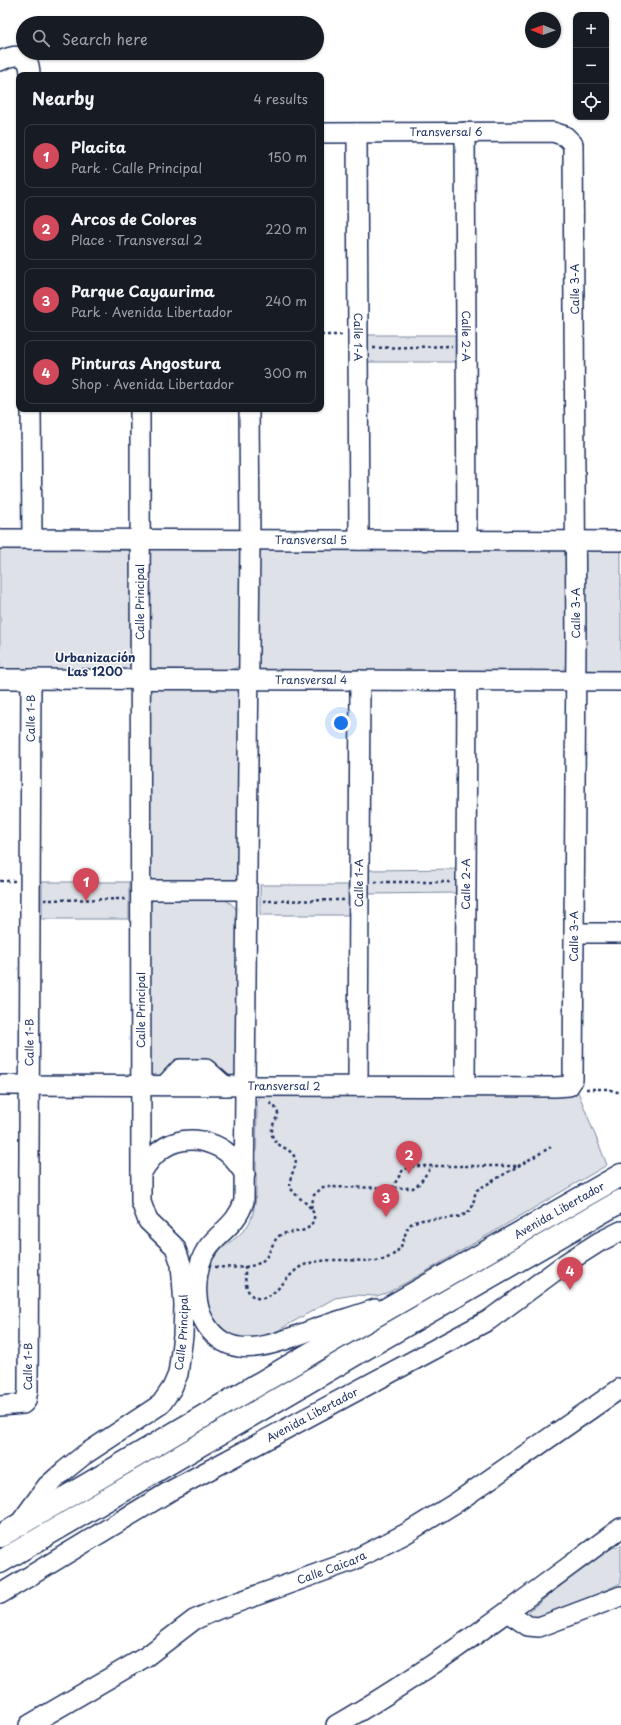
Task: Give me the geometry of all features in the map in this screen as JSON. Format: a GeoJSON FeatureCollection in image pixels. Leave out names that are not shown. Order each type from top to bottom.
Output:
{"type":"FeatureCollection","features":[{"type":"Feature","properties":{"kind":"main road","name":"Avenida Libertador"},"geometry":{"type":"LineString","coordinates":[[0,1536],[621,1175]]}},
{"type":"Feature","properties":{"kind":"main road","name":"Avenida Libertador"},"geometry":{"type":"LineString","coordinates":[[0,1562],[621,1201]]}},
{"type":"Feature","properties":{"kind":"street"},"geometry":{"type":"LineString","coordinates":[[0,61],[16,56]]}},
{"type":"Feature","properties":{"kind":"street"},"geometry":{"type":"LineString","coordinates":[[26,60],[29,63],[30,72]]}},
{"type":"Feature","properties":{"kind":"street","name":"Calle 2-A"},"geometry":{"type":"LineString","coordinates":[[465,132],[467,541]]}},
{"type":"Feature","properties":{"kind":"street","name":"Transversal 6"},"geometry":{"type":"LineString","coordinates":[[324,133],[553,132],[570,139]]}},
{"type":"Feature","properties":{"kind":"street","name":"Calle 1-A"},"geometry":{"type":"LineString","coordinates":[[357,133],[359,540]]}},
{"type":"Feature","properties":{"kind":"street","name":"Calle 3-A"},"geometry":{"type":"LineString","coordinates":[[569,1086],[574,1076],[576,681],[574,150],[570,139]]}},
{"type":"Feature","properties":{"kind":"street"},"geometry":{"type":"LineString","coordinates":[[31,412],[32,539]]}},
{"type":"Feature","properties":{"kind":"street","name":"Calle Principal"},"geometry":{"type":"LineString","coordinates":[[20,1524],[47,1486],[64,1471],[84,1455],[161,1404],[172,1388],[178,1374],[183,1336],[184,1305],[181,1264],[175,1247],[148,1221],[141,1202],[140,412]]}},
{"type":"Feature","properties":{"kind":"street","name":"Calle Principal"},"geometry":{"type":"LineString","coordinates":[[249,412],[250,540],[244,1201],[242,1212],[231,1226],[210,1244],[204,1253],[199,1268],[197,1294],[201,1316],[208,1328],[218,1338],[228,1344],[239,1347],[260,1346],[280,1341],[402,1301]]}},
{"type":"Feature","properties":{"kind":"street","name":"Transversal 5"},"geometry":{"type":"LineString","coordinates":[[0,539],[621,541]]}},
{"type":"Feature","properties":{"kind":"street","name":"Transversal 4"},"geometry":{"type":"LineString","coordinates":[[0,679],[621,681]]}},
{"type":"Feature","properties":{"kind":"street","name":"Calle 1-B"},"geometry":{"type":"LineString","coordinates":[[0,1406],[23,1404],[27,1397],[28,1390],[31,679]]}},
{"type":"Feature","properties":{"kind":"street","name":"Calle 1-A"},"geometry":{"type":"LineString","coordinates":[[358,1086],[360,680]]}},
{"type":"Feature","properties":{"kind":"street","name":"Calle 2-A"},"geometry":{"type":"LineString","coordinates":[[465,1087],[467,681]]}},
{"type":"Feature","properties":{"kind":"street"},"geometry":{"type":"LineString","coordinates":[[141,895],[247,895]]}},
{"type":"Feature","properties":{"kind":"street"},"geometry":{"type":"LineString","coordinates":[[574,933],[621,933]]}},
{"type":"Feature","properties":{"kind":"street","name":"Transversal 2"},"geometry":{"type":"LineString","coordinates":[[0,1085],[569,1086]]}},
{"type":"Feature","properties":{"kind":"street"},"geometry":{"type":"LineString","coordinates":[[141,1174],[148,1162],[163,1148],[180,1140],[193,1140],[206,1142],[224,1150],[245,1174]]}},
{"type":"Feature","properties":{"kind":"street","name":"Avenida Libertador"},"geometry":{"type":"LineString","coordinates":[[0,1594],[170,1491],[489,1320],[566,1263],[599,1242],[621,1231]]}},
{"type":"Feature","properties":{"kind":"street","name":"Calle Caicara"},"geometry":{"type":"LineString","coordinates":[[29,1725],[147,1656],[194,1620],[216,1610],[352,1561],[405,1534],[457,1502],[621,1388]]}},
{"type":"Feature","properties":{"kind":"street"},"geometry":{"type":"LineString","coordinates":[[336,1725],[401,1686],[507,1612],[621,1528]]}},
{"type":"Feature","properties":{"kind":"street"},"geometry":{"type":"LineString","coordinates":[[507,1612],[528,1626],[540,1627],[621,1596]]}},
{"type":"Feature","properties":{"kind":"path"},"geometry":{"type":"LineString","coordinates":[[324,335],[358,341],[466,346]]}},
{"type":"Feature","properties":{"kind":"path"},"geometry":{"type":"LineString","coordinates":[[247,895],[358,891],[466,882]]}},
{"type":"Feature","properties":{"kind":"path"},"geometry":{"type":"LineString","coordinates":[[30,900],[141,895]]}},
{"type":"Feature","properties":{"kind":"path"},"geometry":{"type":"LineString","coordinates":[[246,1086],[277,1110],[278,1116],[272,1128],[272,1138],[279,1146],[294,1154],[296,1164],[290,1176],[290,1187],[296,1195],[311,1208]]}},
{"type":"Feature","properties":{"kind":"path"},"geometry":{"type":"LineString","coordinates":[[569,1086],[578,1089],[607,1089],[621,1093]]}},
{"type":"Feature","properties":{"kind":"path"},"geometry":{"type":"LineString","coordinates":[[245,1266],[246,1285],[249,1291],[256,1298],[264,1298],[276,1290],[295,1270],[304,1265],[324,1261],[383,1260],[400,1248],[407,1229],[412,1224],[467,1213],[471,1209],[477,1190],[552,1147]]}},
{"type":"Feature","properties":{"kind":"path"},"geometry":{"type":"LineString","coordinates":[[392,1188],[401,1173],[406,1168],[432,1166],[519,1166]]}},
{"type":"Feature","properties":{"kind":"path"},"geometry":{"type":"LineString","coordinates":[[199,1268],[245,1266],[255,1264],[264,1259],[280,1235],[287,1232],[300,1232],[309,1227],[313,1222],[311,1208],[314,1195],[323,1187],[416,1188],[432,1166]]}},
{"type":"Feature","properties":{"kind":"shaded area"},"geometry":{"type":"Polygon","coordinates":[[[367,335],[455,335],[455,362],[367,362],[367,335]]]}},
{"type":"Feature","properties":{"kind":"shaded area"},"geometry":{"type":"Polygon","coordinates":[[[0,547],[130,550],[130,668],[127,670],[0,670],[0,547]]]}},
{"type":"Feature","properties":{"kind":"shaded area"},"geometry":{"type":"Polygon","coordinates":[[[239,548],[242,550],[241,665],[232,670],[153,669],[149,665],[149,549],[239,548]]]}},
{"type":"Feature","properties":{"kind":"shaded area"},"geometry":{"type":"Polygon","coordinates":[[[259,549],[567,550],[567,670],[258,671],[259,549]]]}},
{"type":"Feature","properties":{"kind":"shaded area"},"geometry":{"type":"Polygon","coordinates":[[[585,550],[621,550],[621,672],[585,670],[585,550]]]}},
{"type":"Feature","properties":{"kind":"shaded area"},"geometry":{"type":"Polygon","coordinates":[[[235,687],[240,691],[238,881],[153,881],[150,876],[150,691],[151,689],[235,687]]]}},
{"type":"Feature","properties":{"kind":"shaded area"},"geometry":{"type":"Polygon","coordinates":[[[458,869],[458,893],[369,894],[369,870],[458,869]]]}},
{"type":"Feature","properties":{"kind":"shaded area"},"geometry":{"type":"Polygon","coordinates":[[[42,882],[129,882],[129,919],[42,919],[42,882]]]}},
{"type":"Feature","properties":{"kind":"shaded area"},"geometry":{"type":"Polygon","coordinates":[[[260,885],[348,885],[348,915],[260,915],[260,885]]]}},
{"type":"Feature","properties":{"kind":"shaded area"},"geometry":{"type":"Polygon","coordinates":[[[155,899],[222,899],[232,905],[239,915],[236,1075],[162,1079],[149,1076],[150,903],[155,899]]]}},
{"type":"Feature","properties":{"kind":"shaded area"},"geometry":{"type":"Polygon","coordinates":[[[578,1092],[607,1165],[389,1292],[377,1296],[354,1295],[335,1298],[270,1335],[260,1338],[249,1339],[234,1336],[225,1330],[214,1318],[207,1298],[206,1279],[209,1266],[215,1255],[241,1233],[248,1224],[253,1213],[256,1190],[257,1101],[259,1096],[267,1094],[578,1092]]]}},
{"type":"Feature","properties":{"kind":"shaded area"},"geometry":{"type":"Polygon","coordinates":[[[621,1545],[621,1583],[540,1621],[531,1617],[528,1613],[530,1610],[606,1550],[621,1545]]]}},
{"type":"Feature","properties":{"kind":"place","name":"Placita"},"geometry":{"type":"Point","coordinates":[86,901]}},
{"type":"Feature","properties":{"kind":"place","name":"Arcos de Colores"},"geometry":{"type":"Point","coordinates":[409,1174]}},
{"type":"Feature","properties":{"kind":"place","name":"Parque Cayaurima"},"geometry":{"type":"Point","coordinates":[386,1217]}},
{"type":"Feature","properties":{"kind":"place","name":"Pinturas Angostura"},"geometry":{"type":"Point","coordinates":[570,1290]}},
{"type":"Feature","properties":{"kind":"district","name":"Urbanización Las 1200"},"geometry":{"type":"Point","coordinates":[95,665]}}]}
